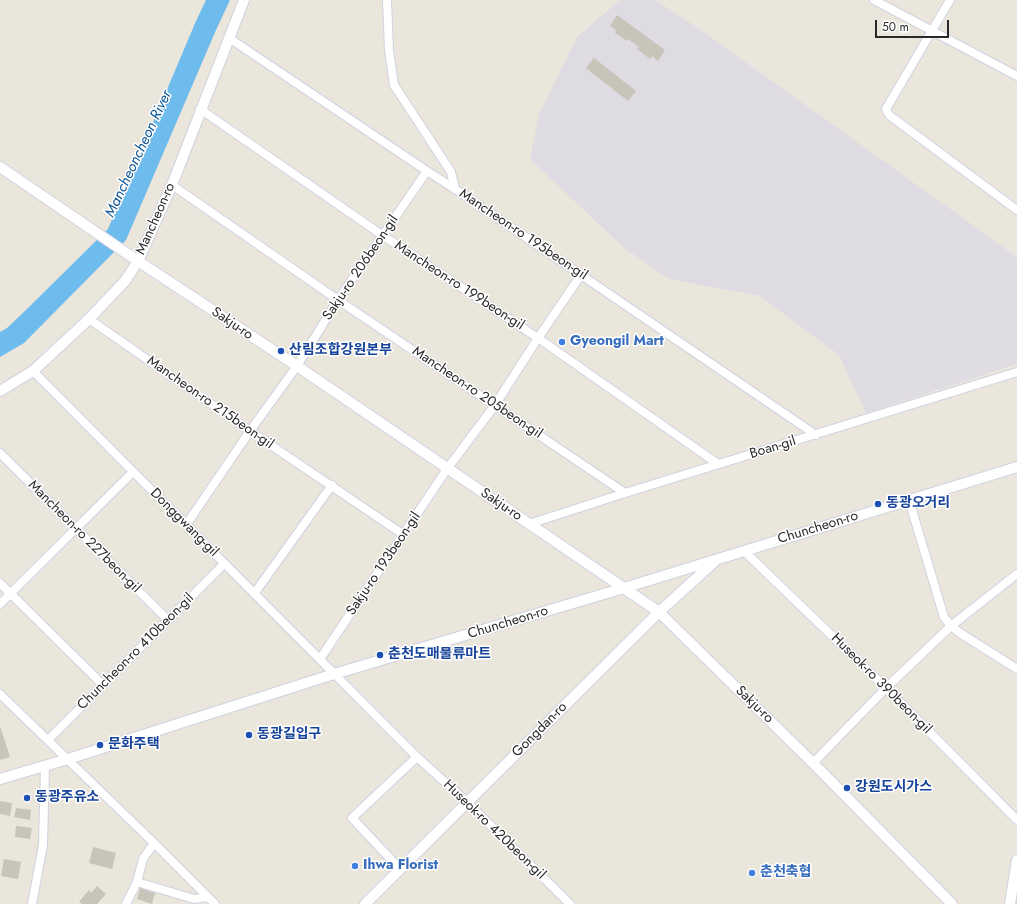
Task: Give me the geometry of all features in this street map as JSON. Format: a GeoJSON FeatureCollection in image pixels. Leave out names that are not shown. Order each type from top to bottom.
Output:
{"type":"FeatureCollection","features":[{"type":"Feature","properties":{"kind":"street","name":"Mancheon-ro"},"geometry":{"type":"LineString","coordinates":[[0,391],[33,371],[89,319],[125,281],[138,261],[172,184],[200,109],[244,0]]}},
{"type":"Feature","properties":{"kind":"street"},"geometry":{"type":"LineString","coordinates":[[387,0],[389,50],[394,85],[451,172],[455,189]]}},
{"type":"Feature","properties":{"kind":"street"},"geometry":{"type":"LineString","coordinates":[[874,0],[1017,76]]}},
{"type":"Feature","properties":{"kind":"street"},"geometry":{"type":"LineString","coordinates":[[950,0],[886,109],[889,115],[1017,210]]}},
{"type":"Feature","properties":{"kind":"street","name":"Mancheon-ro 195beon-gil"},"geometry":{"type":"LineString","coordinates":[[229,38],[455,189],[816,435]]}},
{"type":"Feature","properties":{"kind":"street","name":"Mancheon-ro 199beon-gil"},"geometry":{"type":"LineString","coordinates":[[200,109],[382,235],[538,338],[718,464]]}},
{"type":"Feature","properties":{"kind":"street","name":"Sakju-ro"},"geometry":{"type":"LineString","coordinates":[[0,166],[138,261],[297,366],[659,612],[813,763],[952,904]]}},
{"type":"Feature","properties":{"kind":"street","name":"Sakju-ro 206beon-gil"},"geometry":{"type":"LineString","coordinates":[[186,525],[250,431],[297,366],[338,300],[427,171]]}},
{"type":"Feature","properties":{"kind":"street","name":"Mancheon-ro 205beon-gil"},"geometry":{"type":"LineString","coordinates":[[172,184],[338,300],[625,493]]}},
{"type":"Feature","properties":{"kind":"street","name":"Sakju-ro 193beon-gil"},"geometry":{"type":"LineString","coordinates":[[320,659],[447,469],[495,405],[581,275]]}},
{"type":"Feature","properties":{"kind":"street","name":"Mancheon-ro 215beon-gil"},"geometry":{"type":"LineString","coordinates":[[89,319],[250,431],[404,535]]}},
{"type":"Feature","properties":{"kind":"street","name":"Donggwang-gil"},"geometry":{"type":"LineString","coordinates":[[33,371],[334,674]]}},
{"type":"Feature","properties":{"kind":"street","name":"Boan-gil"},"geometry":{"type":"LineString","coordinates":[[529,524],[1017,372]]}},
{"type":"Feature","properties":{"kind":"street","name":"Mancheon-ro 227beon-gil"},"geometry":{"type":"LineString","coordinates":[[0,453],[168,620]]}},
{"type":"Feature","properties":{"kind":"street","name":"Chuncheon-ro"},"geometry":{"type":"LineString","coordinates":[[0,778],[68,759],[334,674],[624,588],[1017,467]]}},
{"type":"Feature","properties":{"kind":"street"},"geometry":{"type":"LineString","coordinates":[[0,604],[133,472]]}},
{"type":"Feature","properties":{"kind":"street"},"geometry":{"type":"LineString","coordinates":[[254,594],[332,486]]}},
{"type":"Feature","properties":{"kind":"street"},"geometry":{"type":"LineString","coordinates":[[909,500],[944,618],[960,633],[1017,669]]}},
{"type":"Feature","properties":{"kind":"street","name":"Huseok-ro 390beon-gil"},"geometry":{"type":"LineString","coordinates":[[744,551],[886,688],[1017,820]]}},
{"type":"Feature","properties":{"kind":"street","name":"Gongdan-ro"},"geometry":{"type":"LineString","coordinates":[[365,904],[659,612],[717,559]]}},
{"type":"Feature","properties":{"kind":"street","name":"Chuncheon-ro 410beon-gil"},"geometry":{"type":"LineString","coordinates":[[48,740],[224,564]]}},
{"type":"Feature","properties":{"kind":"street"},"geometry":{"type":"LineString","coordinates":[[813,763],[886,688],[951,626],[1017,574]]}},
{"type":"Feature","properties":{"kind":"street"},"geometry":{"type":"LineString","coordinates":[[0,583],[103,685]]}},
{"type":"Feature","properties":{"kind":"street","name":"Huseok-ro 420beon-gil"},"geometry":{"type":"LineString","coordinates":[[334,674],[417,757],[467,802],[570,904]]}},
{"type":"Feature","properties":{"kind":"street"},"geometry":{"type":"LineString","coordinates":[[0,694],[215,904]]}},
{"type":"Feature","properties":{"kind":"street"},"geometry":{"type":"LineString","coordinates":[[400,869],[352,818],[417,757]]}},
{"type":"Feature","properties":{"kind":"street"},"geometry":{"type":"LineString","coordinates":[[32,904],[43,845],[45,765]]}},
{"type":"Feature","properties":{"kind":"street"},"geometry":{"type":"LineString","coordinates":[[126,904],[137,882],[143,859],[154,843]]}},
{"type":"Feature","properties":{"kind":"street"},"geometry":{"type":"LineString","coordinates":[[1013,901],[1017,860]]}},
{"type":"Feature","properties":{"kind":"street"},"geometry":{"type":"LineString","coordinates":[[137,882],[194,899],[208,897]]}},
{"type":"Feature","properties":{"kind":"shaded area"},"geometry":{"type":"Polygon","coordinates":[[[620,0],[655,0],[701,30],[1017,257],[1017,364],[866,413],[839,355],[760,296],[669,279],[624,248],[530,159],[539,114],[577,37],[620,0]]]}},
{"type":"Feature","properties":{"kind":"water"},"geometry":{"type":"Polygon","coordinates":[[[206,0],[230,0],[126,240],[24,343],[0,357],[0,332],[7,328],[28,308],[108,229],[206,0]]]}},
{"type":"Feature","properties":{"kind":"building"},"geometry":{"type":"Polygon","coordinates":[[[617,15],[665,50],[658,61],[652,56],[650,59],[637,49],[639,47],[628,39],[627,41],[615,33],[616,30],[610,26],[617,15]]]}},
{"type":"Feature","properties":{"kind":"building"},"geometry":{"type":"Polygon","coordinates":[[[594,58],[636,91],[628,101],[586,68],[594,58]]]}},
{"type":"Feature","properties":{"kind":"building"},"geometry":{"type":"Polygon","coordinates":[[[0,726],[10,757],[0,760],[0,726]]]}},
{"type":"Feature","properties":{"kind":"building"},"geometry":{"type":"Polygon","coordinates":[[[0,801],[12,803],[10,816],[0,814],[0,801]]]}},
{"type":"Feature","properties":{"kind":"building"},"geometry":{"type":"Polygon","coordinates":[[[16,808],[31,810],[30,820],[14,817],[16,808]]]}},
{"type":"Feature","properties":{"kind":"building"},"geometry":{"type":"Polygon","coordinates":[[[16,826],[32,828],[30,839],[15,837],[16,826]]]}},
{"type":"Feature","properties":{"kind":"building"},"geometry":{"type":"Polygon","coordinates":[[[93,847],[116,853],[112,869],[89,863],[93,847]]]}},
{"type":"Feature","properties":{"kind":"building"},"geometry":{"type":"Polygon","coordinates":[[[4,859],[21,862],[18,879],[1,876],[4,859]]]}},
{"type":"Feature","properties":{"kind":"building"},"geometry":{"type":"Polygon","coordinates":[[[97,886],[106,894],[97,904],[82,904],[79,902],[89,890],[91,893],[97,886]]]}},
{"type":"Feature","properties":{"kind":"building"},"geometry":{"type":"Polygon","coordinates":[[[140,888],[155,893],[152,904],[137,899],[140,888]]]}},
{"type":"Feature","properties":{"kind":"place","name":"Gyeongil Mart"},"geometry":{"type":"Point","coordinates":[562,342]}},
{"type":"Feature","properties":{"kind":"place","name":"산림조합강원본부"},"geometry":{"type":"Point","coordinates":[281,351]}},
{"type":"Feature","properties":{"kind":"place","name":"동광오거리"},"geometry":{"type":"Point","coordinates":[878,504]}},
{"type":"Feature","properties":{"kind":"place","name":"춘천도매물류마트"},"geometry":{"type":"Point","coordinates":[380,655]}},
{"type":"Feature","properties":{"kind":"place","name":"동광길입구"},"geometry":{"type":"Point","coordinates":[249,735]}},
{"type":"Feature","properties":{"kind":"place","name":"문화주택"},"geometry":{"type":"Point","coordinates":[100,745]}},
{"type":"Feature","properties":{"kind":"place","name":"강원도시가스"},"geometry":{"type":"Point","coordinates":[847,788]}},
{"type":"Feature","properties":{"kind":"place","name":"동광주유소"},"geometry":{"type":"Point","coordinates":[27,798]}},
{"type":"Feature","properties":{"kind":"place","name":"Ihwa Florist"},"geometry":{"type":"Point","coordinates":[355,866]}},
{"type":"Feature","properties":{"kind":"place","name":"춘천축협"},"geometry":{"type":"Point","coordinates":[752,873]}},
{"type":"Feature","properties":{"kind":"water label","name":"Mancheoncheon River"},"geometry":{"type":"Point","coordinates":[139,154]}}]}
